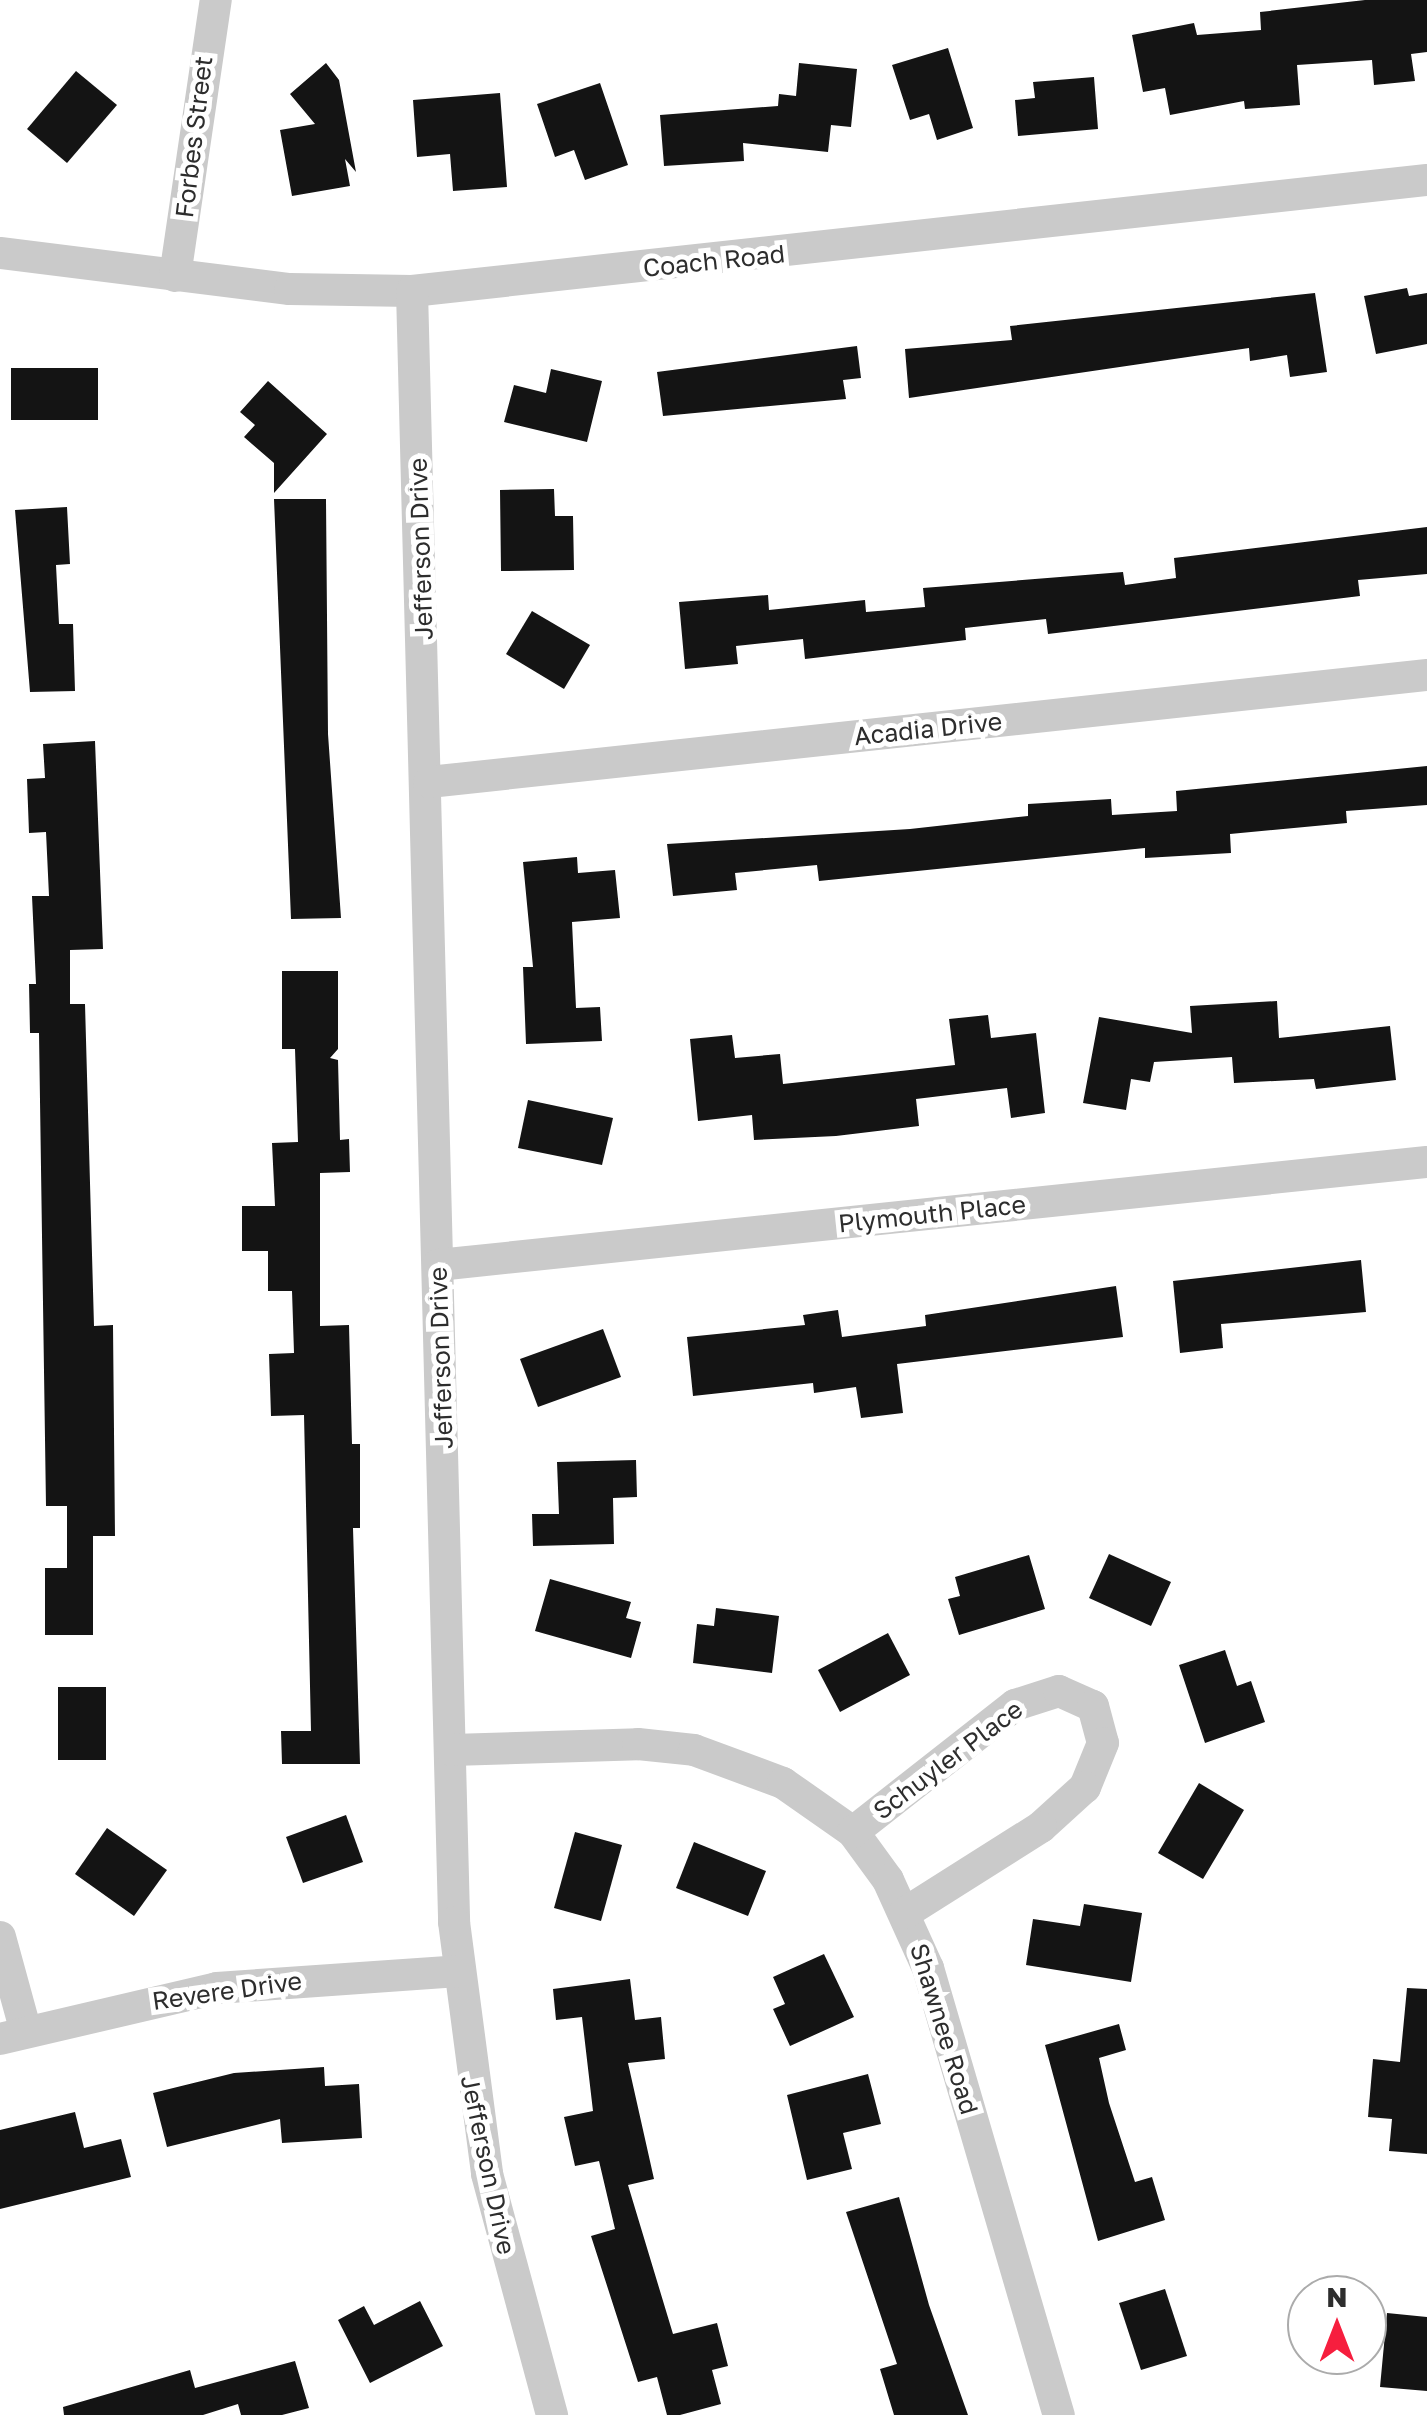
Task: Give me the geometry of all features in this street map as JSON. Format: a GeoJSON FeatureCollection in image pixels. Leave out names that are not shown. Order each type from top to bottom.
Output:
{"type":"FeatureCollection","features":[{"type":"Feature","properties":{"kind":"street","name":"Forbes Street"},"geometry":{"type":"LineString","coordinates":[[175,276],[216,0]]}},
{"type":"Feature","properties":{"kind":"street","name":"Coach Road"},"geometry":{"type":"LineString","coordinates":[[0,253],[290,289],[412,291],[1427,180]]}},
{"type":"Feature","properties":{"kind":"street","name":"Jefferson Drive"},"geometry":{"type":"LineString","coordinates":[[412,291],[429,782],[458,1972],[487,2174],[552,2415]]}},
{"type":"Feature","properties":{"kind":"street","name":"Acadia Drive"},"geometry":{"type":"LineString","coordinates":[[429,782],[1427,675]]}},
{"type":"Feature","properties":{"kind":"street","name":"Plymouth Place"},"geometry":{"type":"LineString","coordinates":[[438,1266],[1427,1162]]}},
{"type":"Feature","properties":{"kind":"street","name":"Schuyler Place"},"geometry":{"type":"LineString","coordinates":[[853,1832],[1015,1705],[1059,1691],[1093,1706],[1102,1742],[1085,1788],[1041,1826],[905,1913]]}},
{"type":"Feature","properties":{"kind":"street","name":"Shawnee Road"},"geometry":{"type":"LineString","coordinates":[[452,1750],[638,1744],[694,1750],[782,1783],[853,1832],[905,1913],[928,1968],[1058,2415]]}},
{"type":"Feature","properties":{"kind":"street"},"geometry":{"type":"LineString","coordinates":[[0,1937],[13,2036]]}},
{"type":"Feature","properties":{"kind":"street","name":"Revere Drive"},"geometry":{"type":"LineString","coordinates":[[13,2036],[217,1988],[458,1972]]}},
{"type":"Feature","properties":{"kind":"building"},"geometry":{"type":"Polygon","coordinates":[[[1365,0],[1427,0],[1427,52],[1411,54],[1415,81],[1374,85],[1372,60],[1297,65],[1300,105],[1245,109],[1244,101],[1170,115],[1165,88],[1143,92],[1132,35],[1194,23],[1197,35],[1261,30],[1260,12],[1365,0]]]}},
{"type":"Feature","properties":{"kind":"building"},"geometry":{"type":"Polygon","coordinates":[[[948,48],[973,128],[937,140],[929,114],[910,120],[892,65],[948,48]]]}},
{"type":"Feature","properties":{"kind":"building"},"geometry":{"type":"Polygon","coordinates":[[[326,63],[339,80],[356,172],[345,159],[350,186],[292,196],[280,130],[315,124],[290,94],[326,63]]]}},
{"type":"Feature","properties":{"kind":"building"},"geometry":{"type":"Polygon","coordinates":[[[799,63],[857,69],[851,127],[831,125],[828,152],[743,143],[744,161],[664,166],[660,115],[778,106],[779,94],[796,96],[799,63]]]}},
{"type":"Feature","properties":{"kind":"building"},"geometry":{"type":"Polygon","coordinates":[[[76,71],[117,105],[67,163],[27,129],[76,71]]]}},
{"type":"Feature","properties":{"kind":"building"},"geometry":{"type":"Polygon","coordinates":[[[1094,77],[1098,129],[1018,136],[1015,100],[1035,98],[1033,82],[1094,77]]]}},
{"type":"Feature","properties":{"kind":"building"},"geometry":{"type":"Polygon","coordinates":[[[600,83],[628,165],[585,180],[574,150],[555,157],[537,104],[600,83]]]}},
{"type":"Feature","properties":{"kind":"building"},"geometry":{"type":"Polygon","coordinates":[[[500,93],[507,187],[453,191],[450,154],[417,157],[413,100],[500,93]]]}},
{"type":"Feature","properties":{"kind":"building"},"geometry":{"type":"Polygon","coordinates":[[[1407,288],[1409,296],[1427,293],[1427,344],[1376,354],[1364,296],[1407,288]]]}},
{"type":"Feature","properties":{"kind":"building"},"geometry":{"type":"Polygon","coordinates":[[[1315,293],[1327,372],[1290,377],[1287,355],[1250,361],[1249,348],[909,398],[905,349],[1012,340],[1010,326],[1315,293]]]}},
{"type":"Feature","properties":{"kind":"building"},"geometry":{"type":"Polygon","coordinates":[[[857,346],[861,378],[843,380],[846,399],[663,416],[657,372],[857,346]]]}},
{"type":"Feature","properties":{"kind":"building"},"geometry":{"type":"Polygon","coordinates":[[[11,368],[98,368],[98,420],[11,420],[11,368]]]}},
{"type":"Feature","properties":{"kind":"building"},"geometry":{"type":"Polygon","coordinates":[[[551,369],[602,381],[587,442],[504,422],[514,385],[546,393],[551,369]]]}},
{"type":"Feature","properties":{"kind":"building"},"geometry":{"type":"Polygon","coordinates":[[[268,381],[327,434],[274,493],[274,463],[244,437],[255,425],[240,412],[268,381]]]}},
{"type":"Feature","properties":{"kind":"building"},"geometry":{"type":"Polygon","coordinates":[[[554,489],[555,516],[573,516],[574,570],[501,571],[500,490],[554,489]]]}},
{"type":"Feature","properties":{"kind":"building"},"geometry":{"type":"Polygon","coordinates":[[[274,499],[326,499],[328,734],[341,918],[291,919],[274,499]]]}},
{"type":"Feature","properties":{"kind":"building"},"geometry":{"type":"Polygon","coordinates":[[[67,507],[70,564],[56,565],[59,624],[73,624],[75,691],[30,692],[15,510],[67,507]]]}},
{"type":"Feature","properties":{"kind":"building"},"geometry":{"type":"Polygon","coordinates":[[[1427,527],[1427,574],[1358,580],[1360,596],[1048,634],[1046,619],[965,628],[966,640],[805,659],[803,639],[736,646],[738,664],[685,669],[679,602],[768,595],[769,610],[865,600],[866,612],[925,607],[923,588],[1123,572],[1125,585],[1176,578],[1174,558],[1427,527]]]}},
{"type":"Feature","properties":{"kind":"building"},"geometry":{"type":"Polygon","coordinates":[[[532,611],[590,645],[564,689],[506,654],[532,611]]]}},
{"type":"Feature","properties":{"kind":"building"},"geometry":{"type":"Polygon","coordinates":[[[95,741],[103,949],[70,950],[70,1004],[85,1004],[94,1326],[113,1325],[115,1536],[93,1536],[93,1635],[45,1635],[45,1568],[67,1568],[67,1506],[46,1506],[39,1033],[30,1033],[29,984],[36,984],[32,896],[49,896],[46,832],[29,833],[27,779],[45,778],[43,744],[95,741]]]}},
{"type":"Feature","properties":{"kind":"building"},"geometry":{"type":"Polygon","coordinates":[[[1427,766],[1427,805],[1346,811],[1347,823],[1230,834],[1231,853],[1145,858],[1145,848],[819,881],[817,865],[735,873],[737,890],[673,896],[667,844],[910,829],[1028,816],[1028,804],[1111,799],[1112,815],[1177,811],[1176,791],[1427,766]]]}},
{"type":"Feature","properties":{"kind":"building"},"geometry":{"type":"Polygon","coordinates":[[[577,857],[578,873],[615,870],[620,918],[572,922],[576,1008],[600,1007],[602,1041],[526,1044],[523,967],[533,967],[523,862],[577,857]]]}},
{"type":"Feature","properties":{"kind":"building"},"geometry":{"type":"Polygon","coordinates":[[[282,971],[338,971],[338,1049],[330,1058],[338,1060],[340,1140],[349,1139],[350,1172],[320,1173],[320,1326],[349,1325],[352,1444],[360,1444],[360,1528],[353,1528],[360,1764],[282,1764],[281,1731],[311,1731],[304,1415],[271,1416],[269,1354],[294,1353],[292,1291],[268,1291],[268,1251],[242,1251],[242,1206],[275,1206],[272,1143],[298,1142],[295,1049],[282,1049],[282,971]]]}},
{"type":"Feature","properties":{"kind":"building"},"geometry":{"type":"Polygon","coordinates":[[[1277,1001],[1279,1038],[1390,1026],[1396,1080],[1316,1089],[1314,1079],[1234,1083],[1232,1057],[1154,1062],[1150,1082],[1131,1079],[1126,1110],[1083,1103],[1099,1017],[1192,1033],[1190,1006],[1277,1001]]]}},
{"type":"Feature","properties":{"kind":"building"},"geometry":{"type":"Polygon","coordinates":[[[988,1015],[991,1038],[1036,1033],[1045,1113],[1011,1118],[1007,1088],[916,1099],[919,1126],[836,1136],[754,1140],[752,1115],[698,1121],[690,1039],[732,1035],[735,1058],[780,1054],[783,1084],[955,1065],[949,1019],[988,1015]]]}},
{"type":"Feature","properties":{"kind":"building"},"geometry":{"type":"Polygon","coordinates":[[[528,1100],[613,1118],[602,1165],[518,1148],[528,1100]]]}},
{"type":"Feature","properties":{"kind":"building"},"geometry":{"type":"Polygon","coordinates":[[[1361,1260],[1366,1312],[1221,1324],[1223,1348],[1180,1353],[1173,1281],[1361,1260]]]}},
{"type":"Feature","properties":{"kind":"building"},"geometry":{"type":"Polygon","coordinates":[[[1116,1286],[1123,1337],[897,1364],[903,1413],[861,1418],[856,1387],[814,1393],[813,1383],[693,1396],[687,1337],[805,1325],[803,1315],[838,1310],[842,1337],[926,1326],[925,1315],[1116,1286]]]}},
{"type":"Feature","properties":{"kind":"building"},"geometry":{"type":"Polygon","coordinates":[[[603,1329],[621,1377],[538,1407],[520,1359],[603,1329]]]}},
{"type":"Feature","properties":{"kind":"building"},"geometry":{"type":"Polygon","coordinates":[[[636,1460],[637,1497],[613,1498],[614,1544],[533,1546],[532,1514],[559,1514],[557,1462],[636,1460]]]}},
{"type":"Feature","properties":{"kind":"building"},"geometry":{"type":"Polygon","coordinates":[[[1109,1554],[1171,1582],[1151,1626],[1089,1598],[1109,1554]]]}},
{"type":"Feature","properties":{"kind":"building"},"geometry":{"type":"Polygon","coordinates":[[[1029,1555],[1045,1609],[959,1635],[948,1599],[960,1596],[955,1577],[1029,1555]]]}},
{"type":"Feature","properties":{"kind":"building"},"geometry":{"type":"Polygon","coordinates":[[[550,1579],[631,1602],[626,1618],[641,1622],[631,1658],[535,1631],[550,1579]]]}},
{"type":"Feature","properties":{"kind":"building"},"geometry":{"type":"Polygon","coordinates":[[[716,1608],[779,1616],[772,1673],[693,1663],[697,1624],[714,1626],[716,1608]]]}},
{"type":"Feature","properties":{"kind":"building"},"geometry":{"type":"Polygon","coordinates":[[[888,1633],[910,1675],[840,1712],[818,1670],[888,1633]]]}},
{"type":"Feature","properties":{"kind":"building"},"geometry":{"type":"Polygon","coordinates":[[[1225,1650],[1237,1686],[1251,1681],[1265,1722],[1205,1743],[1179,1665],[1225,1650]]]}},
{"type":"Feature","properties":{"kind":"building"},"geometry":{"type":"Polygon","coordinates":[[[58,1687],[106,1687],[106,1760],[58,1760],[58,1687]]]}},
{"type":"Feature","properties":{"kind":"building"},"geometry":{"type":"Polygon","coordinates":[[[1199,1783],[1244,1810],[1203,1879],[1158,1853],[1199,1783]]]}},
{"type":"Feature","properties":{"kind":"building"},"geometry":{"type":"Polygon","coordinates":[[[346,1815],[363,1862],[303,1883],[286,1837],[346,1815]]]}},
{"type":"Feature","properties":{"kind":"building"},"geometry":{"type":"Polygon","coordinates":[[[107,1828],[167,1870],[134,1916],[75,1874],[107,1828]]]}},
{"type":"Feature","properties":{"kind":"building"},"geometry":{"type":"Polygon","coordinates":[[[575,1832],[622,1845],[601,1921],[554,1908],[575,1832]]]}},
{"type":"Feature","properties":{"kind":"building"},"geometry":{"type":"Polygon","coordinates":[[[694,1842],[766,1871],[748,1916],[676,1888],[694,1842]]]}},
{"type":"Feature","properties":{"kind":"building"},"geometry":{"type":"Polygon","coordinates":[[[1084,1904],[1142,1913],[1131,1982],[1026,1965],[1033,1919],[1080,1926],[1084,1904]]]}},
{"type":"Feature","properties":{"kind":"building"},"geometry":{"type":"Polygon","coordinates":[[[824,1954],[854,2017],[790,2046],[773,2009],[785,2004],[773,1977],[824,1954]]]}},
{"type":"Feature","properties":{"kind":"building"},"geometry":{"type":"Polygon","coordinates":[[[630,1979],[635,2020],[661,2017],[665,2059],[628,2063],[654,2179],[628,2185],[673,2334],[717,2323],[728,2366],[712,2370],[721,2404],[680,2415],[667,2415],[657,2377],[638,2382],[591,2236],[615,2229],[599,2161],[575,2166],[564,2117],[593,2111],[582,2017],[556,2020],[553,1989],[630,1979]]]}},
{"type":"Feature","properties":{"kind":"building"},"geometry":{"type":"Polygon","coordinates":[[[1407,1988],[1427,1989],[1427,2154],[1389,2151],[1392,2119],[1368,2117],[1373,2059],[1400,2062],[1407,1988]]]}},
{"type":"Feature","properties":{"kind":"building"},"geometry":{"type":"Polygon","coordinates":[[[1119,2024],[1126,2050],[1099,2058],[1109,2103],[1135,2182],[1152,2177],[1165,2220],[1098,2241],[1045,2045],[1119,2024]]]}},
{"type":"Feature","properties":{"kind":"building"},"geometry":{"type":"Polygon","coordinates":[[[324,2067],[325,2086],[359,2084],[362,2138],[282,2143],[280,2119],[167,2147],[153,2093],[234,2073],[324,2067]]]}},
{"type":"Feature","properties":{"kind":"building"},"geometry":{"type":"Polygon","coordinates":[[[868,2074],[881,2124],[843,2133],[852,2169],[807,2180],[787,2095],[868,2074]]]}},
{"type":"Feature","properties":{"kind":"building"},"geometry":{"type":"Polygon","coordinates":[[[75,2112],[84,2148],[121,2139],[131,2177],[0,2209],[0,2130],[75,2112]]]}},
{"type":"Feature","properties":{"kind":"building"},"geometry":{"type":"Polygon","coordinates":[[[899,2197],[929,2305],[968,2415],[894,2415],[880,2369],[897,2364],[846,2212],[899,2197]]]}},
{"type":"Feature","properties":{"kind":"building"},"geometry":{"type":"Polygon","coordinates":[[[1165,2289],[1187,2356],[1141,2370],[1119,2303],[1165,2289]]]}},
{"type":"Feature","properties":{"kind":"building"},"geometry":{"type":"Polygon","coordinates":[[[420,2301],[443,2346],[370,2383],[338,2320],[364,2306],[374,2325],[420,2301]]]}},
{"type":"Feature","properties":{"kind":"building"},"geometry":{"type":"Polygon","coordinates":[[[1387,2313],[1427,2317],[1427,2391],[1380,2387],[1381,2375],[1387,2375],[1387,2313]]]}},
{"type":"Feature","properties":{"kind":"building"},"geometry":{"type":"Polygon","coordinates":[[[295,2361],[309,2408],[282,2415],[241,2415],[238,2404],[203,2415],[64,2415],[63,2407],[190,2370],[195,2388],[295,2361]]]}}]}
